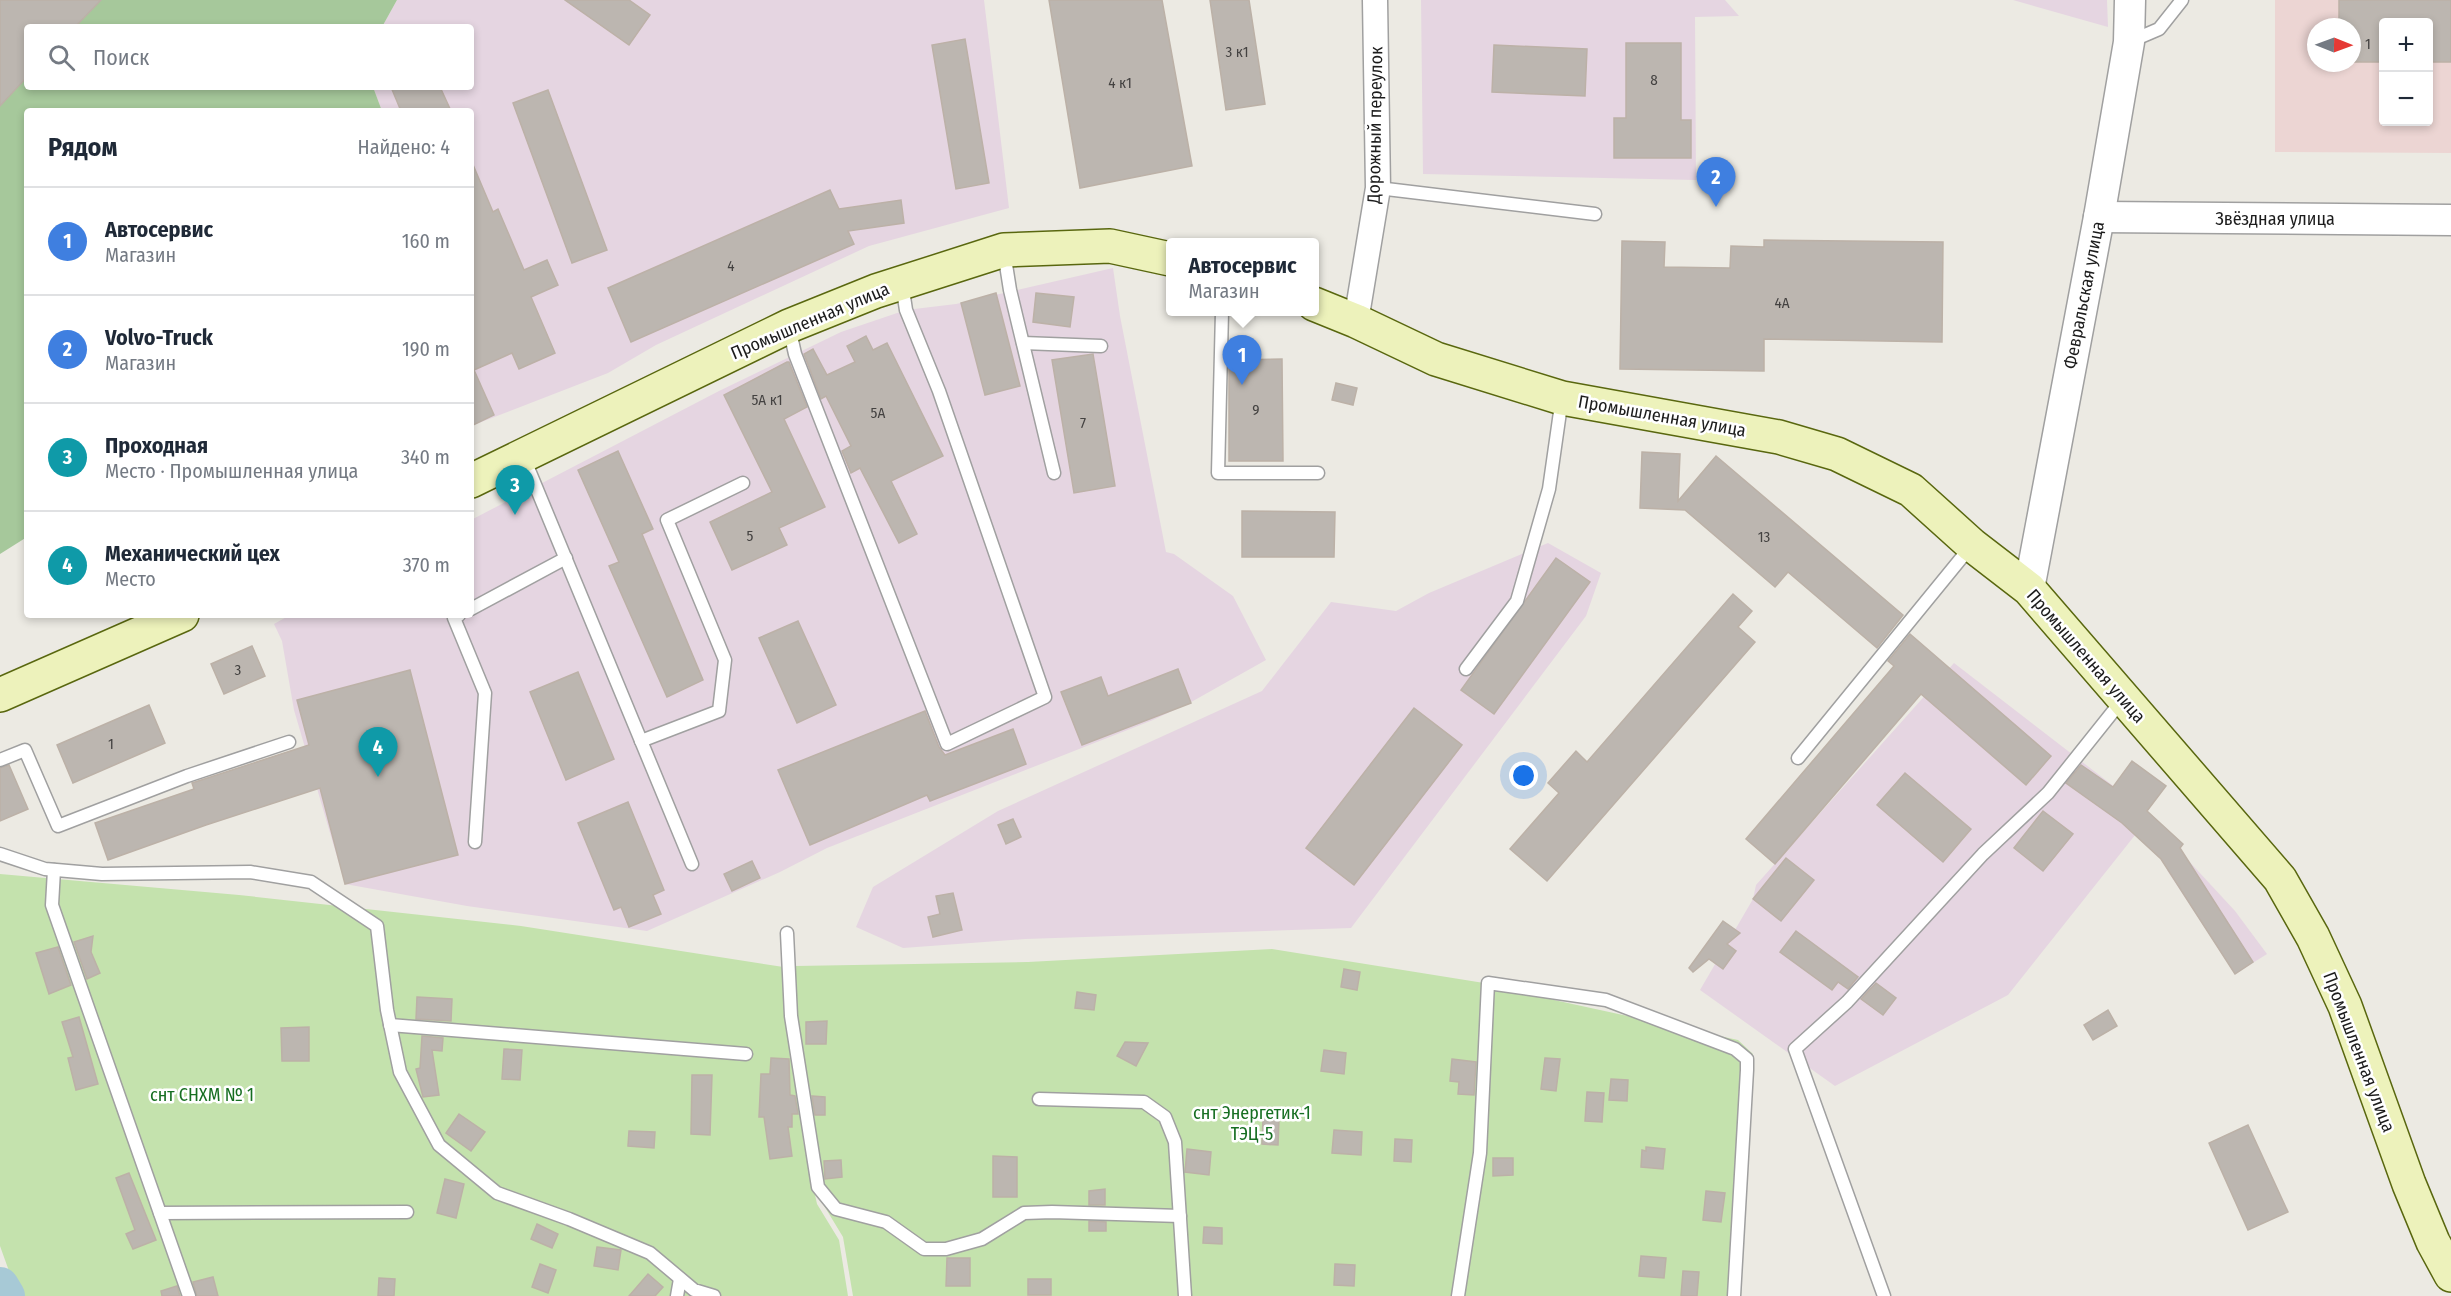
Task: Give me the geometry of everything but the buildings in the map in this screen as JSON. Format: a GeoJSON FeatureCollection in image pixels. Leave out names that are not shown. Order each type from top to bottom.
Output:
{"type":"FeatureCollection","features":[{"type":"Feature","properties":{"kind":"main road","name":"Промышленная улица"},"geometry":{"type":"LineString","coordinates":[[474,480],[789,326],[902,282],[1004,250],[1110,246],[1166,258]]}},
{"type":"Feature","properties":{"kind":"main road","name":"Промышленная улица"},"geometry":{"type":"LineString","coordinates":[[1319,306],[1436,359],[1562,398],[1779,437],[1837,454],[1911,490],[1972,545],[2029,589],[2280,879],[2302,918],[2344,1006],[2409,1184],[2433,1242],[2451,1275]]}},
{"type":"Feature","properties":{"kind":"main road"},"geometry":{"type":"LineString","coordinates":[[0,695],[175,618]]}},
{"type":"Feature","properties":{"kind":"street","name":"Дорожный переулок"},"geometry":{"type":"LineString","coordinates":[[1356,321],[1378,188],[1376,0]]}},
{"type":"Feature","properties":{"kind":"street","name":"Февральская улица"},"geometry":{"type":"LineString","coordinates":[[2029,589],[2130,42],[2130,0]]}},
{"type":"Feature","properties":{"kind":"street","name":"Звёздная улица"},"geometry":{"type":"LineString","coordinates":[[2099,217],[2451,220]]}},
{"type":"Feature","properties":{"kind":"lane"},"geometry":{"type":"LineString","coordinates":[[2130,42],[2159,29],[2182,0]]}},
{"type":"Feature","properties":{"kind":"lane"},"geometry":{"type":"LineString","coordinates":[[1378,188],[1594,214]]}},
{"type":"Feature","properties":{"kind":"lane"},"geometry":{"type":"LineString","coordinates":[[1004,250],[1010,290],[1054,473]]}},
{"type":"Feature","properties":{"kind":"lane"},"geometry":{"type":"LineString","coordinates":[[789,326],[795,354],[946,744],[1045,698],[939,391],[906,310],[902,282]]}},
{"type":"Feature","properties":{"kind":"lane"},"geometry":{"type":"LineString","coordinates":[[1222,316],[1218,473],[1318,473]]}},
{"type":"Feature","properties":{"kind":"lane"},"geometry":{"type":"LineString","coordinates":[[1023,343],[1101,346]]}},
{"type":"Feature","properties":{"kind":"lane"},"geometry":{"type":"LineString","coordinates":[[1466,669],[1517,601],[1549,489],[1562,398]]}},
{"type":"Feature","properties":{"kind":"lane"},"geometry":{"type":"LineString","coordinates":[[523,456],[692,864]]}},
{"type":"Feature","properties":{"kind":"lane"},"geometry":{"type":"LineString","coordinates":[[641,741],[719,711],[725,660],[667,520],[743,483]]}},
{"type":"Feature","properties":{"kind":"lane"},"geometry":{"type":"LineString","coordinates":[[1798,758],[1972,545]]}},
{"type":"Feature","properties":{"kind":"lane"},"geometry":{"type":"LineString","coordinates":[[474,607],[566,558]]}},
{"type":"Feature","properties":{"kind":"lane"},"geometry":{"type":"LineString","coordinates":[[454,618],[485,693],[475,842]]}},
{"type":"Feature","properties":{"kind":"lane"},"geometry":{"type":"LineString","coordinates":[[1884,1296],[1795,1048],[1847,1002],[1983,854],[2048,793],[2123,699]]}},
{"type":"Feature","properties":{"kind":"lane"},"geometry":{"type":"LineString","coordinates":[[0,760],[25,750],[58,825],[187,776],[288,742]]}},
{"type":"Feature","properties":{"kind":"lane"},"geometry":{"type":"LineString","coordinates":[[0,854],[54,870],[102,874],[250,872],[310,882],[377,926],[390,1025],[400,1072],[439,1145],[497,1193],[650,1253],[694,1290],[714,1296]]}},
{"type":"Feature","properties":{"kind":"lane"},"geometry":{"type":"LineString","coordinates":[[54,870],[52,905],[189,1296]]}},
{"type":"Feature","properties":{"kind":"lane"},"geometry":{"type":"LineString","coordinates":[[787,933],[790,1016],[818,1187],[836,1209],[886,1222],[924,1249],[946,1249],[982,1239],[1024,1213],[1180,1216]]}},
{"type":"Feature","properties":{"kind":"lane"},"geometry":{"type":"LineString","coordinates":[[1458,1296],[1480,1153],[1488,983],[1606,1000],[1723,1043],[1743,1053],[1747,1059],[1747,1070],[1734,1296]]}},
{"type":"Feature","properties":{"kind":"lane"},"geometry":{"type":"LineString","coordinates":[[390,1025],[746,1054]]}},
{"type":"Feature","properties":{"kind":"lane"},"geometry":{"type":"LineString","coordinates":[[1038,1099],[1144,1102],[1165,1117],[1175,1142],[1185,1296]]}},
{"type":"Feature","properties":{"kind":"lane"},"geometry":{"type":"LineString","coordinates":[[160,1213],[407,1212]]}},
{"type":"Feature","properties":{"kind":"lane"},"geometry":{"type":"LineString","coordinates":[[677,1296],[680,1279]]}},
{"type":"Feature","properties":{"kind":"shaded area"},"geometry":{"type":"Polygon","coordinates":[[[397,0],[984,0],[1009,208],[869,246],[656,345],[608,373],[474,425],[474,108],[381,108],[374,90],[474,90],[474,24],[384,24],[397,0]]]}},
{"type":"Feature","properties":{"kind":"shaded area"},"geometry":{"type":"Polygon","coordinates":[[[1421,0],[1725,0],[1739,16],[1695,17],[1696,180],[1423,174],[1421,0]]]}},
{"type":"Feature","properties":{"kind":"shaded area"},"geometry":{"type":"Polygon","coordinates":[[[2013,0],[2107,0],[2108,27],[2013,0]]]}},
{"type":"Feature","properties":{"kind":"shaded area"},"geometry":{"type":"Polygon","coordinates":[[[2275,0],[2451,0],[2451,153],[2275,152],[2275,0]]]}},
{"type":"Feature","properties":{"kind":"shaded area"},"geometry":{"type":"Polygon","coordinates":[[[1113,268],[1120,316],[1166,552],[1174,554],[1233,596],[1266,660],[1193,701],[1153,720],[827,848],[780,872],[647,931],[467,906],[345,884],[294,710],[282,641],[274,624],[285,618],[474,618],[474,518],[719,391],[841,332],[906,310],[956,304],[1113,268]]]}},
{"type":"Feature","properties":{"kind":"shaded area"},"geometry":{"type":"Polygon","coordinates":[[[1548,543],[1601,573],[1586,616],[1351,928],[1025,939],[903,948],[856,927],[873,887],[998,811],[1262,691],[1331,602],[1396,611],[1429,593],[1548,543]]]}},
{"type":"Feature","properties":{"kind":"shaded area"},"geometry":{"type":"Polygon","coordinates":[[[1954,663],[2151,815],[2008,995],[1835,1086],[1700,990],[1753,899],[1756,885],[1954,663]]]}},
{"type":"Feature","properties":{"kind":"shaded area"},"geometry":{"type":"Polygon","coordinates":[[[2186,858],[2235,911],[2267,954],[2235,974],[2167,870],[2186,858]]]}},
{"type":"Feature","properties":{"kind":"green space"},"geometry":{"type":"Polygon","coordinates":[[[0,0],[397,0],[384,24],[24,24],[24,90],[374,90],[381,108],[24,108],[24,539],[0,554],[0,0]]]}},
{"type":"Feature","properties":{"kind":"green space"},"geometry":{"type":"Polygon","coordinates":[[[0,874],[239,895],[521,926],[790,968],[795,1015],[795,966],[1028,962],[1272,949],[1527,990],[1554,1000],[1738,1040],[1753,1054],[1741,1296],[853,1296],[843,1237],[820,1199],[807,1137],[802,1097],[803,1140],[817,1204],[839,1240],[848,1296],[18,1296],[0,1246],[0,874]]]}},
{"type":"Feature","properties":{"kind":"waterway"},"geometry":{"type":"LineString","coordinates":[[0,1286],[6,1296]]}},
{"type":"Feature","properties":{"kind":"place","name":"Volvo-Truck"},"geometry":{"type":"Point","coordinates":[1716,207]}},
{"type":"Feature","properties":{"kind":"place","name":"Автосервис"},"geometry":{"type":"Point","coordinates":[1242,385]}},
{"type":"Feature","properties":{"kind":"place","name":"Проходная"},"geometry":{"type":"Point","coordinates":[515,515]}},
{"type":"Feature","properties":{"kind":"place","name":"Механический цех"},"geometry":{"type":"Point","coordinates":[378,777]}},
{"type":"Feature","properties":{"kind":"park label","name":"снт СНХМ № 1"},"geometry":{"type":"Point","coordinates":[202,1095]}},
{"type":"Feature","properties":{"kind":"park label","name":"снт Энергетик-1 ТЭЦ-5"},"geometry":{"type":"Point","coordinates":[1252,1123]}}]}
